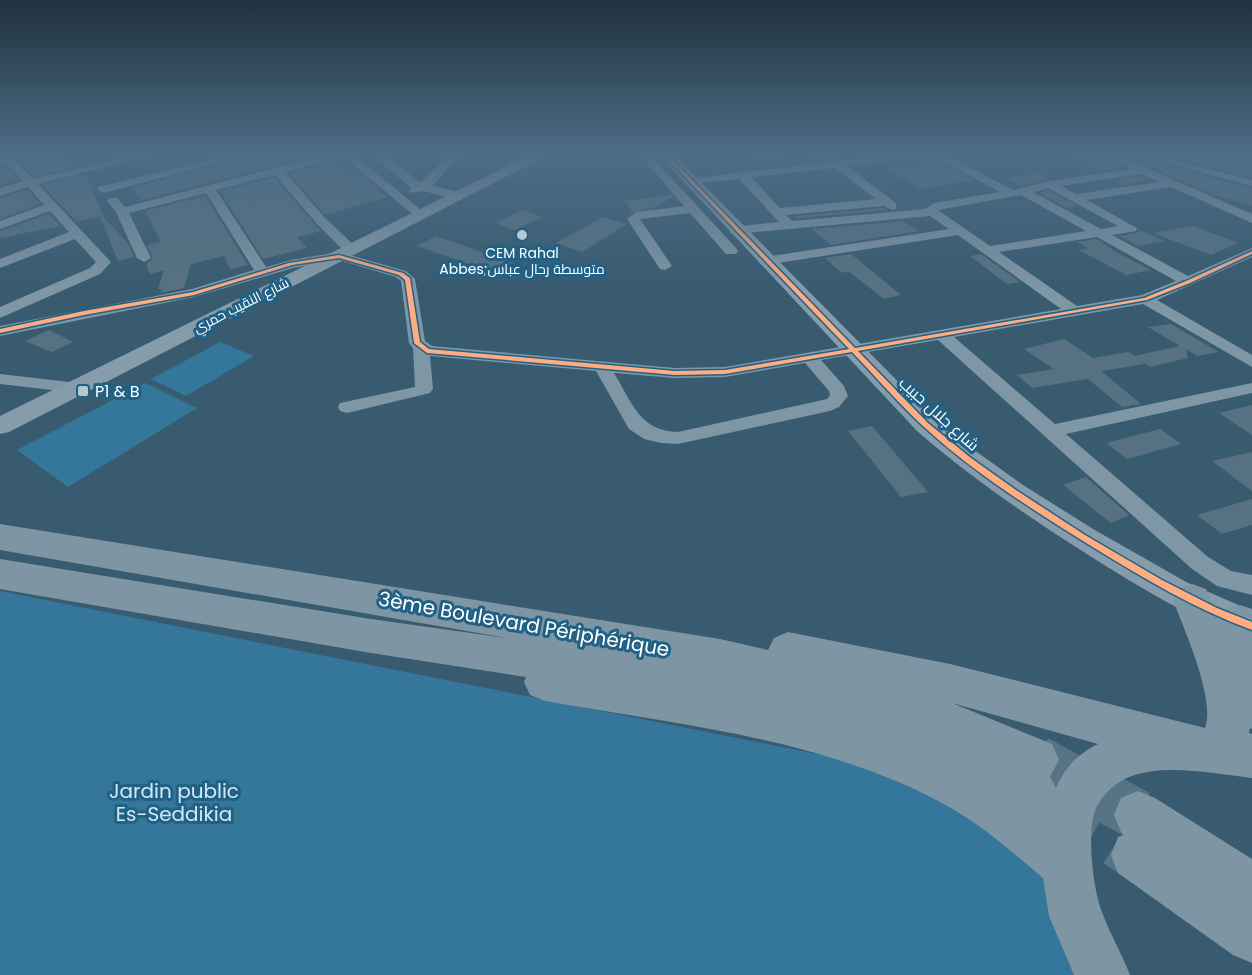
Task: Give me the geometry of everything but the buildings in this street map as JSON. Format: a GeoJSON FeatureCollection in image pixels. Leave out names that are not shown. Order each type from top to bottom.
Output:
{"type":"FeatureCollection","features":[{"type":"Feature","properties":{"kind":"main road","name":"3ème Boulevard Périphérique"},"geometry":{"type":"LineString","coordinates":[[0,537],[720,657],[871,694],[929,714],[1035,778],[978,768],[908,738],[824,709],[695,684],[371,636],[0,574]]}},
{"type":"Feature","properties":{"kind":"main road"},"geometry":{"type":"LineString","coordinates":[[1192,600],[1228,698],[1229,722],[1220,752]]}},
{"type":"Feature","properties":{"kind":"main road"},"geometry":{"type":"LineString","coordinates":[[500,619],[529,607],[541,606],[737,639],[950,683],[1220,752]]}},
{"type":"Feature","properties":{"kind":"main road"},"geometry":{"type":"LineString","coordinates":[[1248,611],[1242,687],[1252,709]]}},
{"type":"Feature","properties":{"kind":"main road"},"geometry":{"type":"LineString","coordinates":[[371,636],[383,647],[416,657],[713,712],[817,733],[867,747],[925,770],[971,794],[999,811],[1066,864]]}},
{"type":"Feature","properties":{"kind":"main road"},"geometry":{"type":"LineString","coordinates":[[1102,975],[1076,914],[1066,864],[1065,834],[1073,800],[1089,776],[1119,758],[1155,751],[1220,752]]}},
{"type":"Feature","properties":{"kind":"main road"},"geometry":{"type":"LineString","coordinates":[[1252,890],[1137,835],[1252,936]]}},
{"type":"Feature","properties":{"kind":"street"},"geometry":{"type":"LineString","coordinates":[[0,313],[95,271],[104,262],[44,198]]}},
{"type":"Feature","properties":{"kind":"street"},"geometry":{"type":"LineString","coordinates":[[110,198],[122,211],[144,258]]}},
{"type":"Feature","properties":{"kind":"street"},"geometry":{"type":"LineString","coordinates":[[122,211],[173,198]]}},
{"type":"Feature","properties":{"kind":"street"},"geometry":{"type":"LineString","coordinates":[[215,198],[263,273]]}},
{"type":"Feature","properties":{"kind":"street"},"geometry":{"type":"LineString","coordinates":[[301,198],[345,253]]}},
{"type":"Feature","properties":{"kind":"street"},"geometry":{"type":"LineString","coordinates":[[398,198],[422,215]]}},
{"type":"Feature","properties":{"kind":"street","name":"شارع النقيب حمري"},"geometry":{"type":"LineString","coordinates":[[0,426],[457,198]]}},
{"type":"Feature","properties":{"kind":"street"},"geometry":{"type":"LineString","coordinates":[[684,198],[730,251]]}},
{"type":"Feature","properties":{"kind":"street","name":"شارع جلال حبيب"},"geometry":{"type":"LineString","coordinates":[[705,198],[926,425],[958,453],[1042,512],[1137,570],[1192,600],[1248,611]]}},
{"type":"Feature","properties":{"kind":"street"},"geometry":{"type":"LineString","coordinates":[[763,198],[777,212],[828,251]]}},
{"type":"Feature","properties":{"kind":"street"},"geometry":{"type":"LineString","coordinates":[[880,198],[905,215]]}},
{"type":"Feature","properties":{"kind":"street"},"geometry":{"type":"LineString","coordinates":[[932,213],[930,210],[934,207],[987,198]]}},
{"type":"Feature","properties":{"kind":"street"},"geometry":{"type":"LineString","coordinates":[[1028,198],[1188,282]]}},
{"type":"Feature","properties":{"kind":"street"},"geometry":{"type":"LineString","coordinates":[[987,250],[1131,228],[1073,198]]}},
{"type":"Feature","properties":{"kind":"street"},"geometry":{"type":"LineString","coordinates":[[1202,198],[1252,219]]}},
{"type":"Feature","properties":{"kind":"street"},"geometry":{"type":"LineString","coordinates":[[777,212],[886,202]]}},
{"type":"Feature","properties":{"kind":"street"},"geometry":{"type":"LineString","coordinates":[[0,225],[53,206]]}},
{"type":"Feature","properties":{"kind":"street"},"geometry":{"type":"LineString","coordinates":[[665,266],[633,219],[636,216],[650,213],[694,209]]}},
{"type":"Feature","properties":{"kind":"street"},"geometry":{"type":"LineString","coordinates":[[735,230],[932,213],[1074,311]]}},
{"type":"Feature","properties":{"kind":"street"},"geometry":{"type":"LineString","coordinates":[[765,261],[961,231]]}},
{"type":"Feature","properties":{"kind":"street"},"geometry":{"type":"LineString","coordinates":[[0,264],[77,233]]}},
{"type":"Feature","properties":{"kind":"street"},"geometry":{"type":"LineString","coordinates":[[0,331],[194,293],[297,262],[345,253],[401,274],[408,279],[417,343],[421,348],[424,388],[417,392],[347,407]]}},
{"type":"Feature","properties":{"kind":"street"},"geometry":{"type":"LineString","coordinates":[[421,348],[437,352],[696,374],[762,368],[940,334],[1145,299],[1250,255]]}},
{"type":"Feature","properties":{"kind":"street"},"geometry":{"type":"LineString","coordinates":[[1145,299],[1252,362]]}},
{"type":"Feature","properties":{"kind":"street"},"geometry":{"type":"LineString","coordinates":[[940,334],[1200,563],[1225,579],[1248,611]]}},
{"type":"Feature","properties":{"kind":"street"},"geometry":{"type":"LineString","coordinates":[[1231,350],[1252,344]]}},
{"type":"Feature","properties":{"kind":"street"},"geometry":{"type":"LineString","coordinates":[[601,365],[636,425],[643,431],[662,438],[678,438],[833,403],[839,396],[838,390],[810,358]]}},
{"type":"Feature","properties":{"kind":"street"},"geometry":{"type":"LineString","coordinates":[[0,379],[78,388]]}},
{"type":"Feature","properties":{"kind":"street"},"geometry":{"type":"LineString","coordinates":[[1050,431],[1252,388]]}},
{"type":"Feature","properties":{"kind":"green space"},"geometry":{"type":"Polygon","coordinates":[[[220,342],[254,356],[186,396],[151,379],[220,342]]]}},
{"type":"Feature","properties":{"kind":"green space"},"geometry":{"type":"Polygon","coordinates":[[[145,383],[197,408],[68,487],[17,450],[145,383]]]}},
{"type":"Feature","properties":{"kind":"green space","name":"Jardin public Es-Seddikia"},"geometry":{"type":"Polygon","coordinates":[[[0,591],[832,757],[946,792],[1066,864],[1102,975],[0,975],[0,591]]]}},
{"type":"Feature","properties":{"kind":"tunnel"},"geometry":{"type":"LineString","coordinates":[[1036,760],[1138,815]]}},
{"type":"Feature","properties":{"kind":"tunnel"},"geometry":{"type":"LineString","coordinates":[[1052,805],[1100,831],[1136,855]]}},
{"type":"Feature","properties":{"kind":"cycle path"},"geometry":{"type":"LineString","coordinates":[[707,198],[926,425],[968,460],[1013,492],[1123,562],[1195,602],[1252,626]]}},
{"type":"Feature","properties":{"kind":"cycle path"},"geometry":{"type":"LineString","coordinates":[[0,331],[194,293],[291,264],[339,256],[401,274],[408,279],[417,343],[427,351],[675,373],[725,372],[1145,299],[1252,252]]}},
{"type":"Feature","properties":{"kind":"place","name":"CEM Rahal Abbes;متوسطة رحال عباس"},"geometry":{"type":"Point","coordinates":[522,235]}},
{"type":"Feature","properties":{"kind":"place","name":"P1 & B"},"geometry":{"type":"Point","coordinates":[83,391]}}]}
